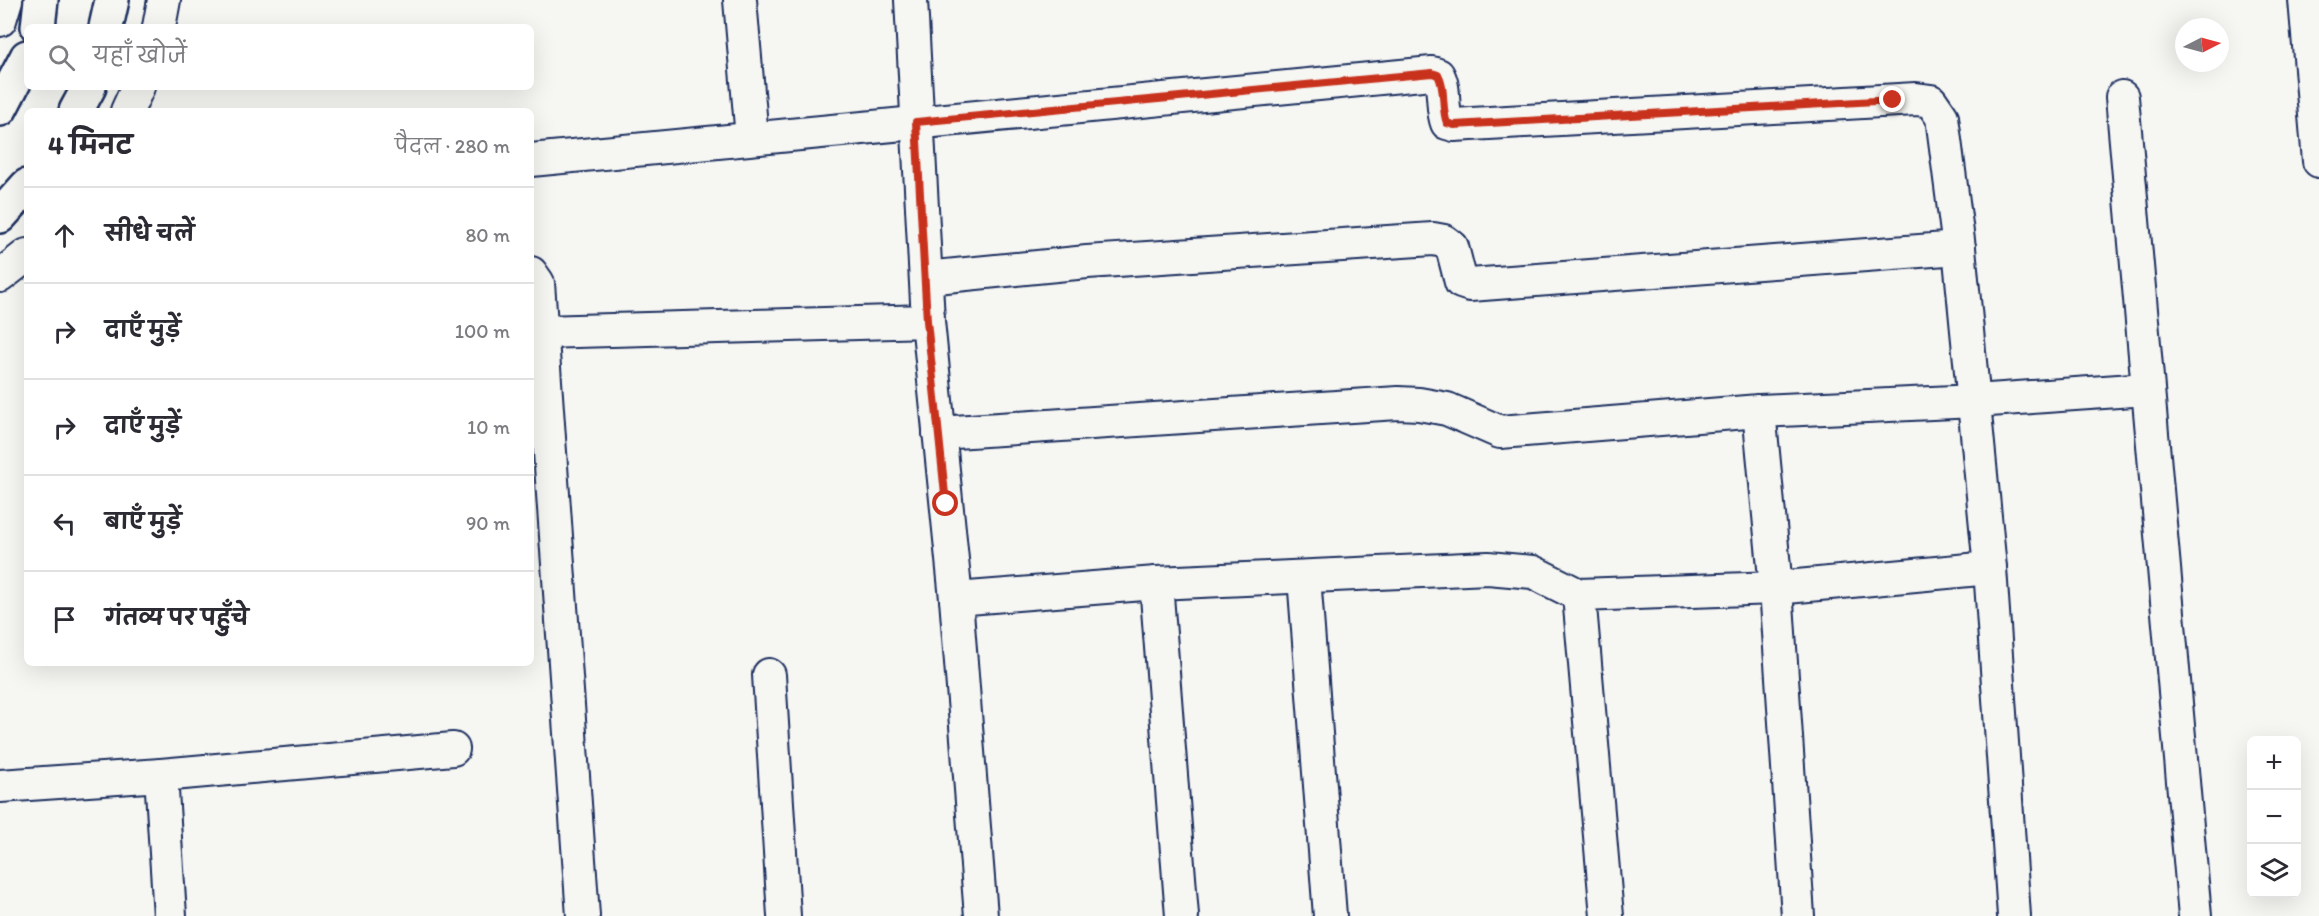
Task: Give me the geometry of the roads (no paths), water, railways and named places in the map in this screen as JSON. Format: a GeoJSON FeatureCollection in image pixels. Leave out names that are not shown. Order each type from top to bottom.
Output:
{"type":"FeatureCollection","features":[{"type":"Feature","properties":{"kind":"street"},"geometry":{"type":"LineString","coordinates":[[0,21],[6,0]]}},
{"type":"Feature","properties":{"kind":"street"},"geometry":{"type":"LineString","coordinates":[[38,24],[41,0]]}},
{"type":"Feature","properties":{"kind":"street"},"geometry":{"type":"LineString","coordinates":[[107,24],[112,0]]}},
{"type":"Feature","properties":{"kind":"street"},"geometry":{"type":"LineString","coordinates":[[160,24],[164,0]]}},
{"type":"Feature","properties":{"kind":"street"},"geometry":{"type":"LineString","coordinates":[[740,0],[752,138]]}},
{"type":"Feature","properties":{"kind":"street"},"geometry":{"type":"LineString","coordinates":[[910,0],[927,321],[956,599],[981,916]]}},
{"type":"Feature","properties":{"kind":"street"},"geometry":{"type":"LineString","coordinates":[[2305,0],[2319,161]]}},
{"type":"Feature","properties":{"kind":"street"},"geometry":{"type":"LineString","coordinates":[[0,109],[24,63]]}},
{"type":"Feature","properties":{"kind":"street"},"geometry":{"type":"LineString","coordinates":[[534,159],[1432,73],[1438,75],[1441,81],[1447,123],[1454,125],[1916,99],[1930,101],[1942,117],[1975,401],[1990,568],[2014,916]]}},
{"type":"Feature","properties":{"kind":"street"},"geometry":{"type":"LineString","coordinates":[[78,108],[87,90]]}},
{"type":"Feature","properties":{"kind":"street"},"geometry":{"type":"LineString","coordinates":[[128,108],[137,90]]}},
{"type":"Feature","properties":{"kind":"street"},"geometry":{"type":"LineString","coordinates":[[2122,97],[2195,916]]}},
{"type":"Feature","properties":{"kind":"street"},"geometry":{"type":"LineString","coordinates":[[0,216],[24,189]]}},
{"type":"Feature","properties":{"kind":"street"},"geometry":{"type":"LineString","coordinates":[[926,278],[1087,262],[1433,239],[1444,241],[1452,247],[1461,282],[1470,285],[1959,248]]}},
{"type":"Feature","properties":{"kind":"street"},"geometry":{"type":"LineString","coordinates":[[0,276],[24,257]]}},
{"type":"Feature","properties":{"kind":"street"},"geometry":{"type":"LineString","coordinates":[[534,277],[538,283],[583,916]]}},
{"type":"Feature","properties":{"kind":"street"},"geometry":{"type":"LineString","coordinates":[[541,332],[927,321]]}},
{"type":"Feature","properties":{"kind":"street"},"geometry":{"type":"LineString","coordinates":[[939,433],[1398,403],[1419,404],[1447,410],[1500,432],[1760,411],[1975,401],[2147,389]]}},
{"type":"Feature","properties":{"kind":"street"},"geometry":{"type":"LineString","coordinates":[[1760,411],[1776,588],[1798,916]]}},
{"type":"Feature","properties":{"kind":"street"},"geometry":{"type":"LineString","coordinates":[[956,599],[1156,583],[1488,568],[1533,572],[1579,595],[1776,588],[1990,568]]}},
{"type":"Feature","properties":{"kind":"street"},"geometry":{"type":"LineString","coordinates":[[1304,577],[1330,916]]}},
{"type":"Feature","properties":{"kind":"street"},"geometry":{"type":"LineString","coordinates":[[1156,583],[1182,916]]}},
{"type":"Feature","properties":{"kind":"street"},"geometry":{"type":"LineString","coordinates":[[1579,595],[1607,916]]}},
{"type":"Feature","properties":{"kind":"street"},"geometry":{"type":"LineString","coordinates":[[769,675],[784,916]]}},
{"type":"Feature","properties":{"kind":"street"},"geometry":{"type":"LineString","coordinates":[[0,786],[161,775],[453,749]]}},
{"type":"Feature","properties":{"kind":"street"},"geometry":{"type":"LineString","coordinates":[[161,775],[170,916]]}}]}
